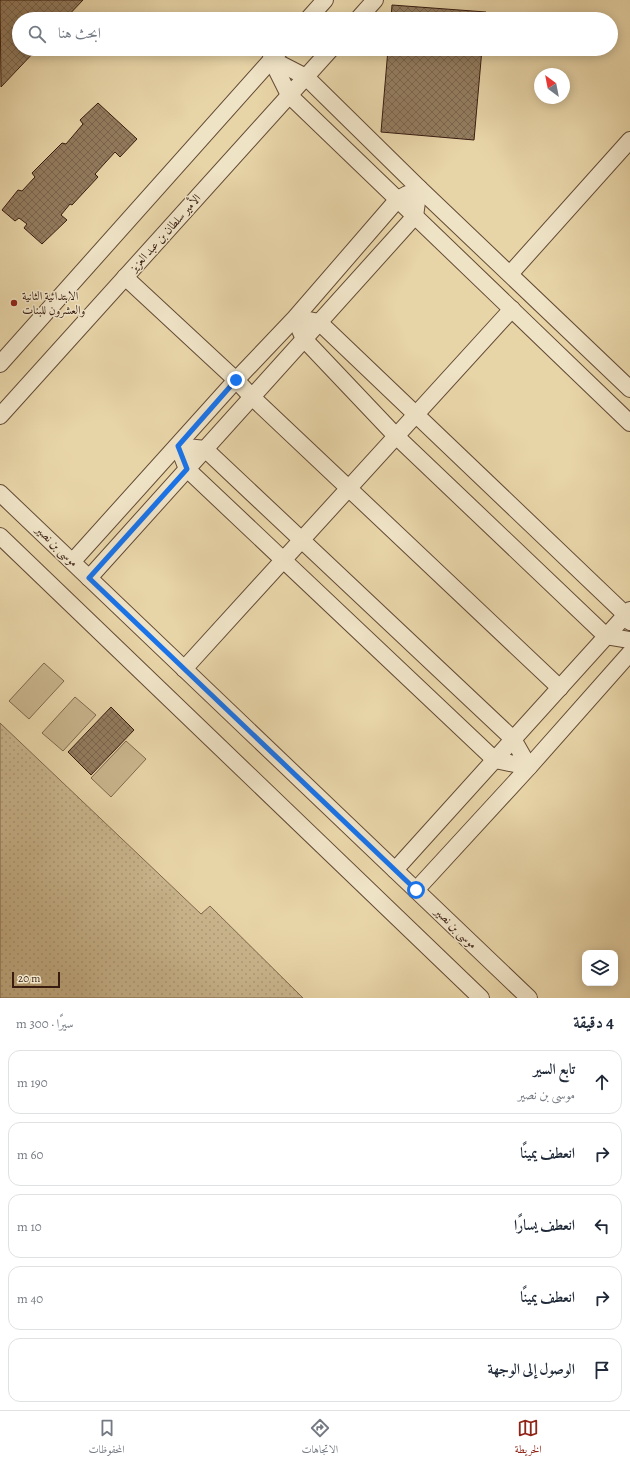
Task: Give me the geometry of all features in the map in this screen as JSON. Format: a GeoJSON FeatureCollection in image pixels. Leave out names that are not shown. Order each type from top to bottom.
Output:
{"type":"FeatureCollection","features":[{"type":"Feature","properties":{"kind":"street"},"geometry":{"type":"LineString","coordinates":[[314,12],[325,0]]}},
{"type":"Feature","properties":{"kind":"street"},"geometry":{"type":"LineString","coordinates":[[364,12],[375,0]]}},
{"type":"Feature","properties":{"kind":"street"},"geometry":{"type":"LineString","coordinates":[[0,364],[274,56]]}},
{"type":"Feature","properties":{"kind":"street"},"geometry":{"type":"LineString","coordinates":[[277,56],[290,95],[630,423]]}},
{"type":"Feature","properties":{"kind":"street"},"geometry":{"type":"LineString","coordinates":[[279,56],[306,77],[419,188],[628,382],[607,400]]}},
{"type":"Feature","properties":{"kind":"street","name":"الأمير سلطان بن عبد العزيز"},"geometry":{"type":"LineString","coordinates":[[0,416],[324,56]]}},
{"type":"Feature","properties":{"kind":"street"},"geometry":{"type":"LineString","coordinates":[[510,274],[630,140]]}},
{"type":"Feature","properties":{"kind":"street"},"geometry":{"type":"LineString","coordinates":[[73,561],[236,380],[296,318],[398,199],[419,188]]}},
{"type":"Feature","properties":{"kind":"street"},"geometry":{"type":"LineString","coordinates":[[89,578],[415,216],[419,188]]}},
{"type":"Feature","properties":{"kind":"street"},"geometry":{"type":"LineString","coordinates":[[125,277],[236,380],[252,397],[560,688]]}},
{"type":"Feature","properties":{"kind":"street"},"geometry":{"type":"LineString","coordinates":[[184,669],[512,309]]}},
{"type":"Feature","properties":{"kind":"street"},"geometry":{"type":"LineString","coordinates":[[296,318],[319,322],[629,616],[606,636],[395,870]]}},
{"type":"Feature","properties":{"kind":"street"},"geometry":{"type":"LineString","coordinates":[[296,318],[304,339],[396,436],[606,636],[630,640]]}},
{"type":"Feature","properties":{"kind":"street"},"geometry":{"type":"LineString","coordinates":[[178,446],[205,449],[513,739],[529,767]]}},
{"type":"Feature","properties":{"kind":"street"},"geometry":{"type":"LineString","coordinates":[[178,446],[187,469],[495,760],[529,767]]}},
{"type":"Feature","properties":{"kind":"street","name":"موسى بن نصير"},"geometry":{"type":"LineString","coordinates":[[0,493],[530,998]]}},
{"type":"Feature","properties":{"kind":"street"},"geometry":{"type":"LineString","coordinates":[[0,536],[482,998]]}},
{"type":"Feature","properties":{"kind":"street"},"geometry":{"type":"LineString","coordinates":[[416,890],[529,767],[630,653]]}},
{"type":"Feature","properties":{"kind":"shaded area"},"geometry":{"type":"Polygon","coordinates":[[[44,663],[64,681],[29,719],[9,701],[44,663]]]}},
{"type":"Feature","properties":{"kind":"shaded area"},"geometry":{"type":"Polygon","coordinates":[[[75,697],[96,715],[63,751],[42,733],[75,697]]]}},
{"type":"Feature","properties":{"kind":"shaded area"},"geometry":{"type":"Polygon","coordinates":[[[0,723],[201,914],[210,906],[303,998],[0,998],[0,723]]]}},
{"type":"Feature","properties":{"kind":"shaded area"},"geometry":{"type":"Polygon","coordinates":[[[126,741],[146,759],[111,797],[91,778],[126,741]]]}},
{"type":"Feature","properties":{"kind":"building"},"geometry":{"type":"Polygon","coordinates":[[[0,0],[83,0],[72,12],[12,12],[12,56],[30,56],[1,87],[0,0]]]}},
{"type":"Feature","properties":{"kind":"building"},"geometry":{"type":"Polygon","coordinates":[[[392,5],[486,12],[392,12],[392,5]]]}},
{"type":"Feature","properties":{"kind":"building"},"geometry":{"type":"Polygon","coordinates":[[[387,56],[481,56],[474,140],[381,132],[387,56]]]}},
{"type":"Feature","properties":{"kind":"building"},"geometry":{"type":"Polygon","coordinates":[[[98,103],[137,139],[120,157],[115,152],[95,174],[98,177],[72,205],[70,204],[61,215],[67,220],[42,244],[24,228],[27,224],[19,218],[15,221],[2,210],[18,190],[22,191],[35,177],[32,173],[62,143],[66,144],[83,124],[80,120],[98,103]]]}},
{"type":"Feature","properties":{"kind":"building"},"geometry":{"type":"Polygon","coordinates":[[[111,707],[134,730],[91,775],[68,752],[111,707]]]}},
{"type":"Feature","properties":{"kind":"place","name":"الابتدائية الثانية والعشرون للبنات"},"geometry":{"type":"Point","coordinates":[14,303]}},
{"type":"Feature","properties":{"kind":"route"},"geometry":{"type":"LineString","coordinates":[[236,380],[178,446],[187,469],[89,578],[416,890]]}}]}
